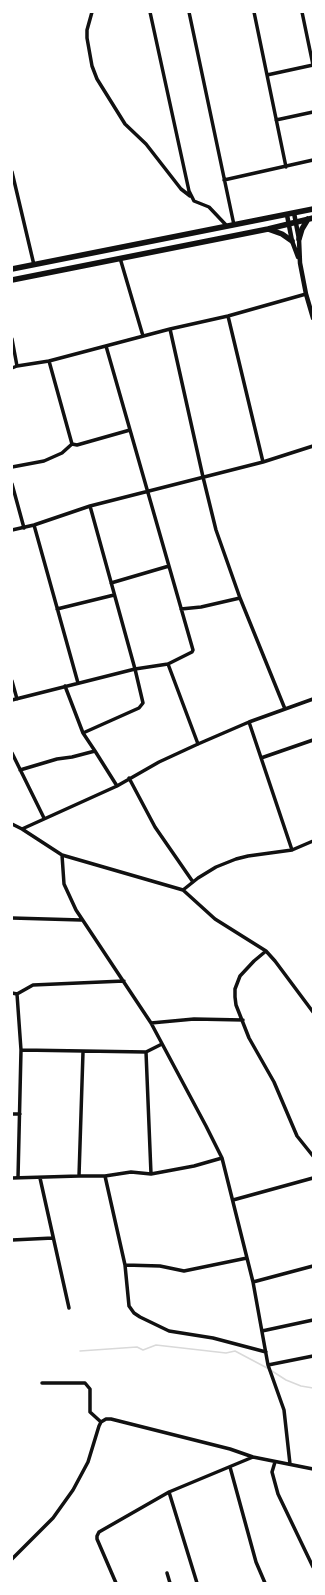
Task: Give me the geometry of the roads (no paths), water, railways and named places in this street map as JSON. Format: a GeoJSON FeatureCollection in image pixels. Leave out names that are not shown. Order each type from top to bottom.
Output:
{"type":"FeatureCollection","features":[{"type":"Feature","properties":{"kind":"main road"},"geometry":{"type":"LineString","coordinates":[[12,269],[313,209]]}},
{"type":"Feature","properties":{"kind":"main road"},"geometry":{"type":"LineString","coordinates":[[12,280],[268,229],[311,219]]}},
{"type":"Feature","properties":{"kind":"main road"},"geometry":{"type":"LineString","coordinates":[[299,239],[302,229],[311,219]]}},
{"type":"Feature","properties":{"kind":"main road"},"geometry":{"type":"LineString","coordinates":[[268,229],[282,234],[292,241]]}},
{"type":"Feature","properties":{"kind":"street"},"geometry":{"type":"LineString","coordinates":[[92,12],[87,30],[92,66],[97,79],[125,124],[146,144],[181,189],[194,201],[209,207],[227,226]]}},
{"type":"Feature","properties":{"kind":"street"},"geometry":{"type":"LineString","coordinates":[[150,12],[191,197]]}},
{"type":"Feature","properties":{"kind":"street"},"geometry":{"type":"LineString","coordinates":[[189,12],[234,225]]}},
{"type":"Feature","properties":{"kind":"street"},"geometry":{"type":"LineString","coordinates":[[254,12],[286,166]]}},
{"type":"Feature","properties":{"kind":"street"},"geometry":{"type":"LineString","coordinates":[[267,75],[313,65],[302,12]]}},
{"type":"Feature","properties":{"kind":"street"},"geometry":{"type":"LineString","coordinates":[[276,120],[313,112]]}},
{"type":"Feature","properties":{"kind":"street"},"geometry":{"type":"LineString","coordinates":[[224,180],[313,160]]}},
{"type":"Feature","properties":{"kind":"street"},"geometry":{"type":"LineString","coordinates":[[12,172],[34,265]]}},
{"type":"Feature","properties":{"kind":"street"},"geometry":{"type":"LineString","coordinates":[[294,213],[299,239],[300,264]]}},
{"type":"Feature","properties":{"kind":"street"},"geometry":{"type":"LineString","coordinates":[[287,215],[292,241],[300,264],[313,318]]}},
{"type":"Feature","properties":{"kind":"street"},"geometry":{"type":"LineString","coordinates":[[120,258],[143,336]]}},
{"type":"Feature","properties":{"kind":"street"},"geometry":{"type":"LineString","coordinates":[[12,368],[49,361],[170,329],[228,316],[306,294]]}},
{"type":"Feature","properties":{"kind":"street"},"geometry":{"type":"LineString","coordinates":[[228,316],[263,462]]}},
{"type":"Feature","properties":{"kind":"street"},"geometry":{"type":"LineString","coordinates":[[170,329],[203,477],[225,558],[284,709]]}},
{"type":"Feature","properties":{"kind":"street"},"geometry":{"type":"LineString","coordinates":[[12,341],[17,366]]}},
{"type":"Feature","properties":{"kind":"street"},"geometry":{"type":"LineString","coordinates":[[12,700],[135,669],[168,664],[192,652],[193,650],[106,346]]}},
{"type":"Feature","properties":{"kind":"street"},"geometry":{"type":"LineString","coordinates":[[49,361],[72,444]]}},
{"type":"Feature","properties":{"kind":"street"},"geometry":{"type":"LineString","coordinates":[[12,467],[44,461],[62,453],[72,444],[77,445],[130,430]]}},
{"type":"Feature","properties":{"kind":"street"},"geometry":{"type":"LineString","coordinates":[[12,530],[34,525],[90,506],[263,462],[313,446]]}},
{"type":"Feature","properties":{"kind":"street"},"geometry":{"type":"LineString","coordinates":[[12,484],[24,528]]}},
{"type":"Feature","properties":{"kind":"street"},"geometry":{"type":"LineString","coordinates":[[83,734],[141,706],[142,700],[135,669],[90,506]]}},
{"type":"Feature","properties":{"kind":"street"},"geometry":{"type":"LineString","coordinates":[[34,525],[78,683]]}},
{"type":"Feature","properties":{"kind":"street"},"geometry":{"type":"LineString","coordinates":[[111,583],[169,566]]}},
{"type":"Feature","properties":{"kind":"street"},"geometry":{"type":"LineString","coordinates":[[57,609],[114,595]]}},
{"type":"Feature","properties":{"kind":"street"},"geometry":{"type":"LineString","coordinates":[[181,609],[201,607],[240,598]]}},
{"type":"Feature","properties":{"kind":"street"},"geometry":{"type":"LineString","coordinates":[[168,664],[198,744]]}},
{"type":"Feature","properties":{"kind":"street"},"geometry":{"type":"LineString","coordinates":[[12,681],[17,699]]}},
{"type":"Feature","properties":{"kind":"street"},"geometry":{"type":"LineString","coordinates":[[65,686],[83,734],[117,786]]}},
{"type":"Feature","properties":{"kind":"street"},"geometry":{"type":"LineString","coordinates":[[22,829],[117,786],[129,778],[198,744],[249,722],[313,699]]}},
{"type":"Feature","properties":{"kind":"street"},"geometry":{"type":"LineString","coordinates":[[249,722],[292,850]]}},
{"type":"Feature","properties":{"kind":"street"},"geometry":{"type":"LineString","coordinates":[[261,758],[313,740]]}},
{"type":"Feature","properties":{"kind":"street"},"geometry":{"type":"LineString","coordinates":[[20,770],[57,759],[95,751]]}},
{"type":"Feature","properties":{"kind":"street"},"geometry":{"type":"LineString","coordinates":[[12,753],[44,818]]}},
{"type":"Feature","properties":{"kind":"street"},"geometry":{"type":"LineString","coordinates":[[129,778],[158,832],[193,882]]}},
{"type":"Feature","properties":{"kind":"street"},"geometry":{"type":"LineString","coordinates":[[12,824],[62,855],[183,890],[215,919],[266,951],[276,960],[313,1012]]}},
{"type":"Feature","properties":{"kind":"street"},"geometry":{"type":"LineString","coordinates":[[183,890],[216,867],[236,859],[292,850],[313,841]]}},
{"type":"Feature","properties":{"kind":"street"},"geometry":{"type":"LineString","coordinates":[[62,855],[66,892],[81,920],[124,981],[151,1023],[222,1158],[253,1282],[268,1366],[284,1410],[290,1464]]}},
{"type":"Feature","properties":{"kind":"street"},"geometry":{"type":"LineString","coordinates":[[12,918],[81,920]]}},
{"type":"Feature","properties":{"kind":"street"},"geometry":{"type":"LineString","coordinates":[[266,951],[240,976],[235,997],[249,1038],[274,1082],[297,1136],[313,1156]]}},
{"type":"Feature","properties":{"kind":"street"},"geometry":{"type":"LineString","coordinates":[[12,993],[17,994],[32,985],[124,981]]}},
{"type":"Feature","properties":{"kind":"street"},"geometry":{"type":"LineString","coordinates":[[17,994],[21,1050],[18,1178]]}},
{"type":"Feature","properties":{"kind":"street"},"geometry":{"type":"LineString","coordinates":[[151,1023],[194,1019],[243,1020]]}},
{"type":"Feature","properties":{"kind":"street"},"geometry":{"type":"LineString","coordinates":[[21,1050],[146,1052],[162,1044]]}},
{"type":"Feature","properties":{"kind":"street"},"geometry":{"type":"LineString","coordinates":[[80,1176],[83,1052]]}},
{"type":"Feature","properties":{"kind":"street"},"geometry":{"type":"LineString","coordinates":[[146,1052],[151,1174]]}},
{"type":"Feature","properties":{"kind":"street"},"geometry":{"type":"LineString","coordinates":[[12,1114],[20,1114]]}},
{"type":"Feature","properties":{"kind":"street"},"geometry":{"type":"LineString","coordinates":[[12,1178],[105,1176],[132,1172],[151,1174],[194,1166],[222,1158]]}},
{"type":"Feature","properties":{"kind":"street"},"geometry":{"type":"LineString","coordinates":[[105,1176],[125,1265],[129,1306],[134,1313],[169,1330],[213,1338],[266,1352]]}},
{"type":"Feature","properties":{"kind":"street"},"geometry":{"type":"LineString","coordinates":[[40,1178],[69,1308]]}},
{"type":"Feature","properties":{"kind":"street"},"geometry":{"type":"LineString","coordinates":[[233,1200],[313,1178]]}},
{"type":"Feature","properties":{"kind":"street"},"geometry":{"type":"LineString","coordinates":[[12,1240],[53,1238]]}},
{"type":"Feature","properties":{"kind":"street"},"geometry":{"type":"LineString","coordinates":[[125,1265],[153,1265],[184,1271],[247,1258]]}},
{"type":"Feature","properties":{"kind":"street"},"geometry":{"type":"LineString","coordinates":[[253,1282],[313,1266]]}},
{"type":"Feature","properties":{"kind":"street"},"geometry":{"type":"LineString","coordinates":[[262,1332],[313,1320]]}},
{"type":"Feature","properties":{"kind":"street"},"geometry":{"type":"LineString","coordinates":[[268,1366],[313,1356]]}},
{"type":"Feature","properties":{"kind":"street"},"geometry":{"type":"LineString","coordinates":[[42,1383],[85,1382],[90,1389],[90,1412],[101,1422]]}},
{"type":"Feature","properties":{"kind":"street"},"geometry":{"type":"LineString","coordinates":[[101,1422],[111,1419],[230,1449],[253,1457],[313,1468]]}},
{"type":"Feature","properties":{"kind":"street"},"geometry":{"type":"LineString","coordinates":[[12,1559],[53,1518],[74,1490],[88,1462],[101,1422]]}},
{"type":"Feature","properties":{"kind":"street"},"geometry":{"type":"LineString","coordinates":[[116,1583],[97,1539],[97,1534],[169,1492],[253,1457]]}},
{"type":"Feature","properties":{"kind":"street"},"geometry":{"type":"LineString","coordinates":[[275,1462],[272,1472],[278,1494],[313,1567]]}},
{"type":"Feature","properties":{"kind":"street"},"geometry":{"type":"LineString","coordinates":[[230,1467],[256,1562],[265,1583]]}},
{"type":"Feature","properties":{"kind":"street"},"geometry":{"type":"LineString","coordinates":[[169,1492],[197,1583]]}},
{"type":"Feature","properties":{"kind":"street"},"geometry":{"type":"LineString","coordinates":[[167,1573],[170,1583]]}},
{"type":"Feature","properties":{"kind":"waterway"},"geometry":{"type":"LineString","coordinates":[[80,1351],[137,1347],[143,1350],[156,1345],[226,1353],[235,1351],[269,1369]]}},
{"type":"Feature","properties":{"kind":"waterway"},"geometry":{"type":"LineString","coordinates":[[272,1371],[286,1380],[301,1386],[313,1388]]}}]}
